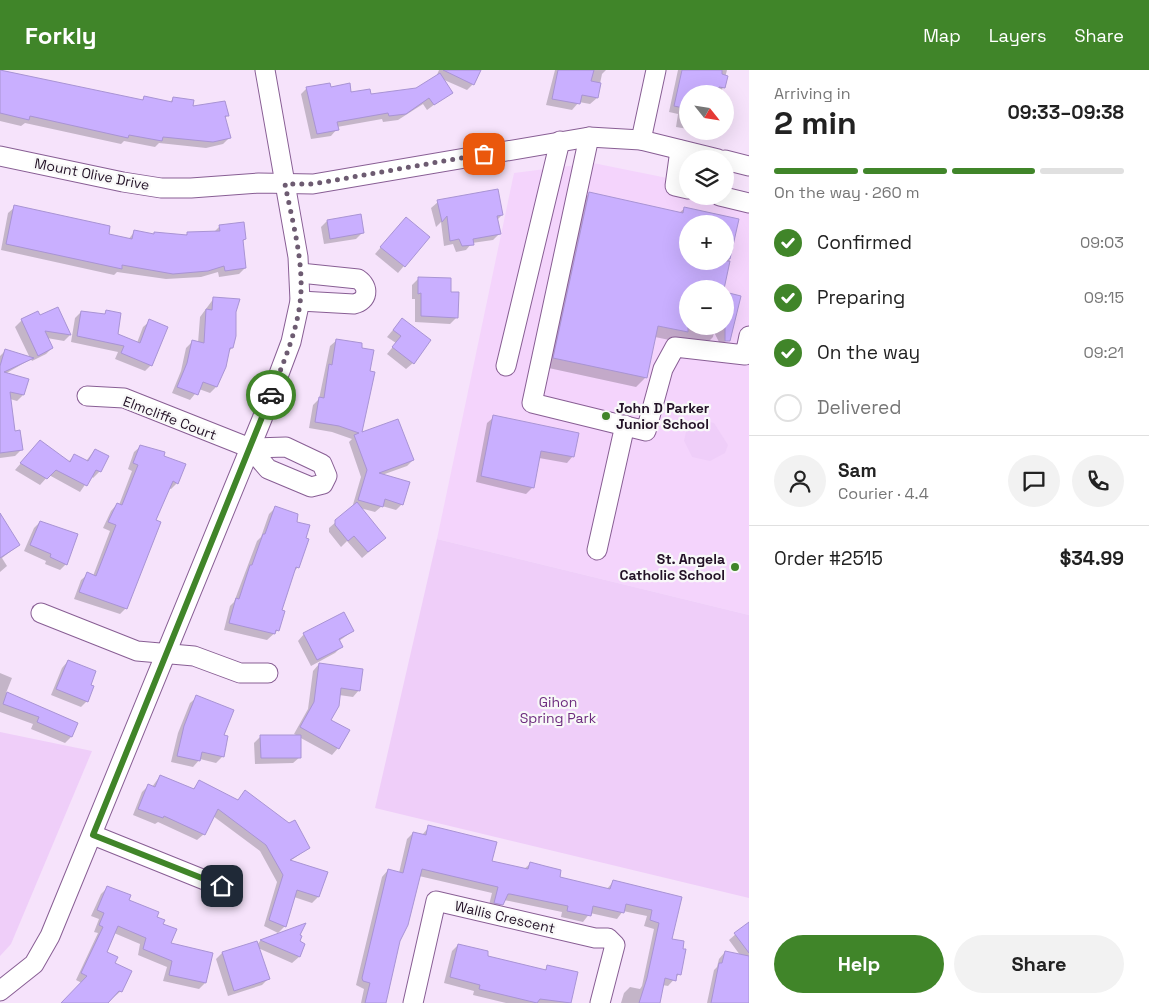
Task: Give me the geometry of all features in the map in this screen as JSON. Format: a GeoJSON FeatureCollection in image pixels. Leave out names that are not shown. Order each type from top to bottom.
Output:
{"type":"FeatureCollection","features":[{"type":"Feature","properties":{"kind":"street"},"geometry":{"type":"LineString","coordinates":[[0,991],[34,964],[50,936],[93,835],[291,342],[300,301],[300,273],[265,70]]}},
{"type":"Feature","properties":{"kind":"street"},"geometry":{"type":"LineString","coordinates":[[641,140],[656,70]]}},
{"type":"Feature","properties":{"kind":"street"},"geometry":{"type":"LineString","coordinates":[[589,137],[532,403],[646,431],[663,369],[675,347],[746,355],[749,336]]}},
{"type":"Feature","properties":{"kind":"street","name":"Mount Olive Drive"},"geometry":{"type":"LineString","coordinates":[[0,156],[123,182],[161,188],[313,184],[589,137],[641,140],[680,150]]}},
{"type":"Feature","properties":{"kind":"street"},"geometry":{"type":"LineString","coordinates":[[506,366],[560,141]]}},
{"type":"Feature","properties":{"kind":"street"},"geometry":{"type":"LineString","coordinates":[[679,159],[676,186],[679,186]]}},
{"type":"Feature","properties":{"kind":"street"},"geometry":{"type":"LineString","coordinates":[[734,162],[749,166]]}},
{"type":"Feature","properties":{"kind":"street"},"geometry":{"type":"LineString","coordinates":[[734,199],[749,203]]}},
{"type":"Feature","properties":{"kind":"street"},"geometry":{"type":"LineString","coordinates":[[300,273],[358,279],[365,285],[366,293],[362,301],[354,304],[300,301]]}},
{"type":"Feature","properties":{"kind":"street","name":"Elmcliffe Court"},"geometry":{"type":"LineString","coordinates":[[87,396],[124,398],[250,448]]}},
{"type":"Feature","properties":{"kind":"street"},"geometry":{"type":"LineString","coordinates":[[597,550],[625,425]]}},
{"type":"Feature","properties":{"kind":"street"},"geometry":{"type":"LineString","coordinates":[[41,613],[131,650],[194,656],[240,673],[268,673]]}},
{"type":"Feature","properties":{"kind":"street"},"geometry":{"type":"LineString","coordinates":[[93,835],[222,886]]}},
{"type":"Feature","properties":{"kind":"street","name":"Wallis Crescent"},"geometry":{"type":"LineString","coordinates":[[413,1003],[436,901],[595,938],[608,938],[615,945],[600,1003]]}},
{"type":"Feature","properties":{"kind":"shaded area","name":"John D Parker Junior School"},"geometry":{"type":"Polygon","coordinates":[[[593,163],[679,180],[679,205],[734,205],[734,195],[749,195],[749,615],[437,539],[514,173],[593,163]]]}},
{"type":"Feature","properties":{"kind":"green space"},"geometry":{"type":"Polygon","coordinates":[[[698,419],[714,423],[728,445],[725,453],[710,461],[692,457],[684,441],[687,427],[698,419]]]}},
{"type":"Feature","properties":{"kind":"green space","name":"Gihon Spring Park"},"geometry":{"type":"Polygon","coordinates":[[[437,539],[749,615],[749,898],[375,808],[437,539]]]}},
{"type":"Feature","properties":{"kind":"green space"},"geometry":{"type":"Polygon","coordinates":[[[0,732],[92,751],[11,944],[0,956],[0,732]]]}},
{"type":"Feature","properties":{"kind":"building"},"geometry":{"type":"Polygon","coordinates":[[[0,70],[143,100],[144,96],[172,102],[173,97],[194,100],[193,106],[225,101],[229,116],[225,116],[231,138],[213,142],[163,137],[162,141],[129,135],[128,138],[30,116],[29,120],[0,113],[0,70]]]}},
{"type":"Feature","properties":{"kind":"building"},"geometry":{"type":"Polygon","coordinates":[[[443,70],[481,70],[474,85],[443,70]]]}},
{"type":"Feature","properties":{"kind":"building"},"geometry":{"type":"Polygon","coordinates":[[[558,70],[594,70],[591,81],[601,83],[598,98],[582,95],[580,104],[552,99],[558,70]]]}},
{"type":"Feature","properties":{"kind":"building"},"geometry":{"type":"Polygon","coordinates":[[[682,70],[722,70],[722,74],[728,76],[726,85],[679,85],[679,107],[674,106],[682,70]]]}},
{"type":"Feature","properties":{"kind":"building"},"geometry":{"type":"Polygon","coordinates":[[[440,73],[453,93],[434,105],[429,98],[406,114],[389,116],[388,113],[337,122],[339,130],[317,134],[306,87],[330,83],[331,87],[350,83],[351,92],[370,89],[371,94],[416,88],[440,73]]]}},
{"type":"Feature","properties":{"kind":"building"},"geometry":{"type":"Polygon","coordinates":[[[498,189],[503,215],[497,216],[501,234],[473,239],[474,245],[462,246],[459,239],[450,241],[447,216],[442,222],[437,200],[498,189]]]}},
{"type":"Feature","properties":{"kind":"building"},"geometry":{"type":"Polygon","coordinates":[[[589,192],[683,213],[684,207],[721,215],[679,215],[679,270],[728,270],[726,280],[679,280],[679,330],[658,326],[647,378],[553,358],[589,192]]]}},
{"type":"Feature","properties":{"kind":"building"},"geometry":{"type":"Polygon","coordinates":[[[14,205],[110,226],[109,234],[132,239],[134,230],[154,234],[154,232],[187,235],[187,232],[220,231],[219,225],[244,222],[246,239],[243,240],[246,268],[225,271],[224,266],[208,271],[173,274],[122,265],[122,269],[6,244],[14,205]]]}},
{"type":"Feature","properties":{"kind":"building"},"geometry":{"type":"Polygon","coordinates":[[[361,214],[364,233],[330,239],[327,220],[361,214]]]}},
{"type":"Feature","properties":{"kind":"building"},"geometry":{"type":"Polygon","coordinates":[[[406,217],[430,237],[405,267],[380,247],[406,217]]]}},
{"type":"Feature","properties":{"kind":"building"},"geometry":{"type":"Polygon","coordinates":[[[734,218],[739,219],[734,241],[734,218]]]}},
{"type":"Feature","properties":{"kind":"building"},"geometry":{"type":"Polygon","coordinates":[[[418,277],[451,278],[451,292],[459,292],[458,318],[421,316],[421,293],[418,294],[418,277]]]}},
{"type":"Feature","properties":{"kind":"building"},"geometry":{"type":"Polygon","coordinates":[[[734,294],[741,296],[734,325],[734,294]]]}},
{"type":"Feature","properties":{"kind":"building"},"geometry":{"type":"Polygon","coordinates":[[[213,297],[240,299],[236,312],[236,336],[217,387],[203,382],[198,395],[177,387],[187,363],[192,340],[204,343],[206,309],[212,310],[213,297]]]}},
{"type":"Feature","properties":{"kind":"building"},"geometry":{"type":"Polygon","coordinates":[[[58,307],[71,335],[45,331],[53,348],[38,356],[21,319],[38,311],[40,315],[58,307]]]}},
{"type":"Feature","properties":{"kind":"building"},"geometry":{"type":"Polygon","coordinates":[[[106,310],[121,313],[118,334],[140,343],[149,319],[168,327],[152,366],[121,353],[124,346],[77,336],[81,311],[105,314],[106,310]]]}},
{"type":"Feature","properties":{"kind":"building"},"geometry":{"type":"Polygon","coordinates":[[[402,318],[431,340],[414,364],[392,347],[401,336],[393,330],[402,318]]]}},
{"type":"Feature","properties":{"kind":"building"},"geometry":{"type":"Polygon","coordinates":[[[725,335],[731,335],[730,341],[725,341],[725,335]]]}},
{"type":"Feature","properties":{"kind":"building"},"geometry":{"type":"Polygon","coordinates":[[[336,339],[362,343],[362,348],[374,350],[370,371],[375,372],[362,432],[398,419],[414,460],[379,473],[410,482],[403,505],[385,499],[383,507],[358,500],[367,470],[354,435],[359,433],[339,426],[315,422],[319,397],[324,398],[329,364],[332,365],[336,339]]]}},
{"type":"Feature","properties":{"kind":"building"},"geometry":{"type":"Polygon","coordinates":[[[5,349],[34,358],[4,372],[29,379],[24,395],[10,392],[15,431],[20,430],[23,450],[0,453],[0,366],[5,349]]]}},
{"type":"Feature","properties":{"kind":"building"},"geometry":{"type":"Polygon","coordinates":[[[493,415],[579,433],[574,457],[541,451],[534,488],[481,476],[493,415]]]}},
{"type":"Feature","properties":{"kind":"building"},"geometry":{"type":"Polygon","coordinates":[[[40,440],[70,462],[74,454],[88,461],[95,449],[109,456],[101,472],[96,470],[87,486],[56,470],[47,479],[20,463],[40,440]]]}},
{"type":"Feature","properties":{"kind":"building"},"geometry":{"type":"Polygon","coordinates":[[[140,445],[165,452],[164,456],[186,464],[178,484],[173,481],[156,520],[161,522],[127,609],[79,592],[87,572],[96,576],[116,525],[108,522],[117,503],[122,505],[138,465],[133,463],[140,445]]]}},
{"type":"Feature","properties":{"kind":"building"},"geometry":{"type":"Polygon","coordinates":[[[357,502],[386,538],[368,552],[354,536],[348,541],[335,525],[335,520],[357,502]]]}},
{"type":"Feature","properties":{"kind":"building"},"geometry":{"type":"Polygon","coordinates":[[[275,506],[298,514],[297,522],[310,525],[306,538],[309,539],[299,568],[296,567],[282,610],[285,611],[279,631],[276,630],[275,634],[229,623],[236,598],[239,599],[250,565],[252,565],[275,506]]]}},
{"type":"Feature","properties":{"kind":"building"},"geometry":{"type":"Polygon","coordinates":[[[0,513],[20,545],[0,558],[0,513]]]}},
{"type":"Feature","properties":{"kind":"building"},"geometry":{"type":"Polygon","coordinates":[[[40,521],[78,534],[67,565],[50,557],[51,554],[30,545],[40,521]]]}},
{"type":"Feature","properties":{"kind":"building"},"geometry":{"type":"Polygon","coordinates":[[[344,612],[354,631],[339,639],[343,647],[317,660],[303,633],[344,612]]]}},
{"type":"Feature","properties":{"kind":"building"},"geometry":{"type":"Polygon","coordinates":[[[68,660],[96,671],[91,685],[94,686],[88,702],[56,689],[68,660]]]}},
{"type":"Feature","properties":{"kind":"building"},"geometry":{"type":"Polygon","coordinates":[[[319,663],[363,669],[360,691],[341,688],[339,706],[331,720],[350,730],[339,749],[300,727],[314,702],[319,663]]]}},
{"type":"Feature","properties":{"kind":"building"},"geometry":{"type":"Polygon","coordinates":[[[7,692],[78,723],[72,737],[37,722],[39,717],[3,704],[7,692]]]}},
{"type":"Feature","properties":{"kind":"building"},"geometry":{"type":"Polygon","coordinates":[[[196,695],[234,710],[224,735],[228,736],[224,757],[202,752],[200,761],[177,756],[184,726],[196,695]]]}},
{"type":"Feature","properties":{"kind":"building"},"geometry":{"type":"Polygon","coordinates":[[[260,735],[301,735],[301,758],[261,758],[260,735]]]}},
{"type":"Feature","properties":{"kind":"building"},"geometry":{"type":"Polygon","coordinates":[[[160,775],[194,789],[199,780],[238,800],[245,790],[289,823],[295,820],[310,848],[290,860],[328,872],[319,897],[297,890],[286,927],[269,920],[283,875],[266,845],[218,809],[205,835],[164,816],[163,818],[138,809],[148,784],[155,787],[160,775]]]}},
{"type":"Feature","properties":{"kind":"building"},"geometry":{"type":"Polygon","coordinates":[[[428,825],[497,842],[492,861],[528,869],[530,862],[561,870],[560,877],[610,889],[613,880],[682,897],[672,939],[684,941],[683,949],[686,949],[681,975],[677,974],[676,981],[665,978],[660,1003],[639,1003],[647,978],[659,923],[650,920],[652,910],[626,904],[624,913],[593,906],[591,916],[567,911],[568,906],[510,894],[508,894],[503,905],[494,903],[498,887],[422,869],[408,925],[400,941],[386,1003],[365,1003],[370,983],[363,981],[362,978],[388,869],[403,873],[413,832],[426,835],[428,825]]]}},
{"type":"Feature","properties":{"kind":"building"},"geometry":{"type":"Polygon","coordinates":[[[107,886],[131,895],[129,900],[159,912],[157,917],[165,920],[163,924],[177,929],[171,943],[213,953],[206,983],[169,975],[172,961],[143,949],[146,938],[118,926],[107,952],[118,957],[115,963],[132,971],[122,992],[119,991],[108,1003],[61,1003],[87,976],[81,973],[103,927],[99,925],[104,913],[97,910],[107,886]]]}},
{"type":"Feature","properties":{"kind":"building"},"geometry":{"type":"Polygon","coordinates":[[[749,922],[749,953],[734,933],[749,922]]]}},
{"type":"Feature","properties":{"kind":"building"},"geometry":{"type":"Polygon","coordinates":[[[306,923],[300,935],[302,936],[300,941],[305,944],[300,957],[260,940],[306,923]]]}},
{"type":"Feature","properties":{"kind":"building"},"geometry":{"type":"Polygon","coordinates":[[[257,941],[270,979],[234,991],[222,952],[257,941]]]}},
{"type":"Feature","properties":{"kind":"building"},"geometry":{"type":"Polygon","coordinates":[[[458,944],[488,951],[488,956],[546,970],[547,965],[578,972],[571,1003],[540,999],[537,1003],[479,989],[480,985],[450,977],[458,944]]]}},
{"type":"Feature","properties":{"kind":"building"},"geometry":{"type":"Polygon","coordinates":[[[725,951],[749,956],[749,1003],[711,1003],[719,963],[722,963],[725,951]]]}},
{"type":"Feature","properties":{"kind":"way so far"},"geometry":{"type":"LineString","coordinates":[[271,395],[291,342],[300,301],[298,257],[285,184],[313,184],[484,154]]}},
{"type":"Feature","properties":{"kind":"place","name":"John D Parker Junior School"},"geometry":{"type":"Point","coordinates":[606,416]}},
{"type":"Feature","properties":{"kind":"place","name":"St. Angela Catholic School"},"geometry":{"type":"Point","coordinates":[735,567]}},
{"type":"Feature","properties":{"kind":"route"},"geometry":{"type":"LineString","coordinates":[[222,886],[93,835],[271,395]]}}]}
